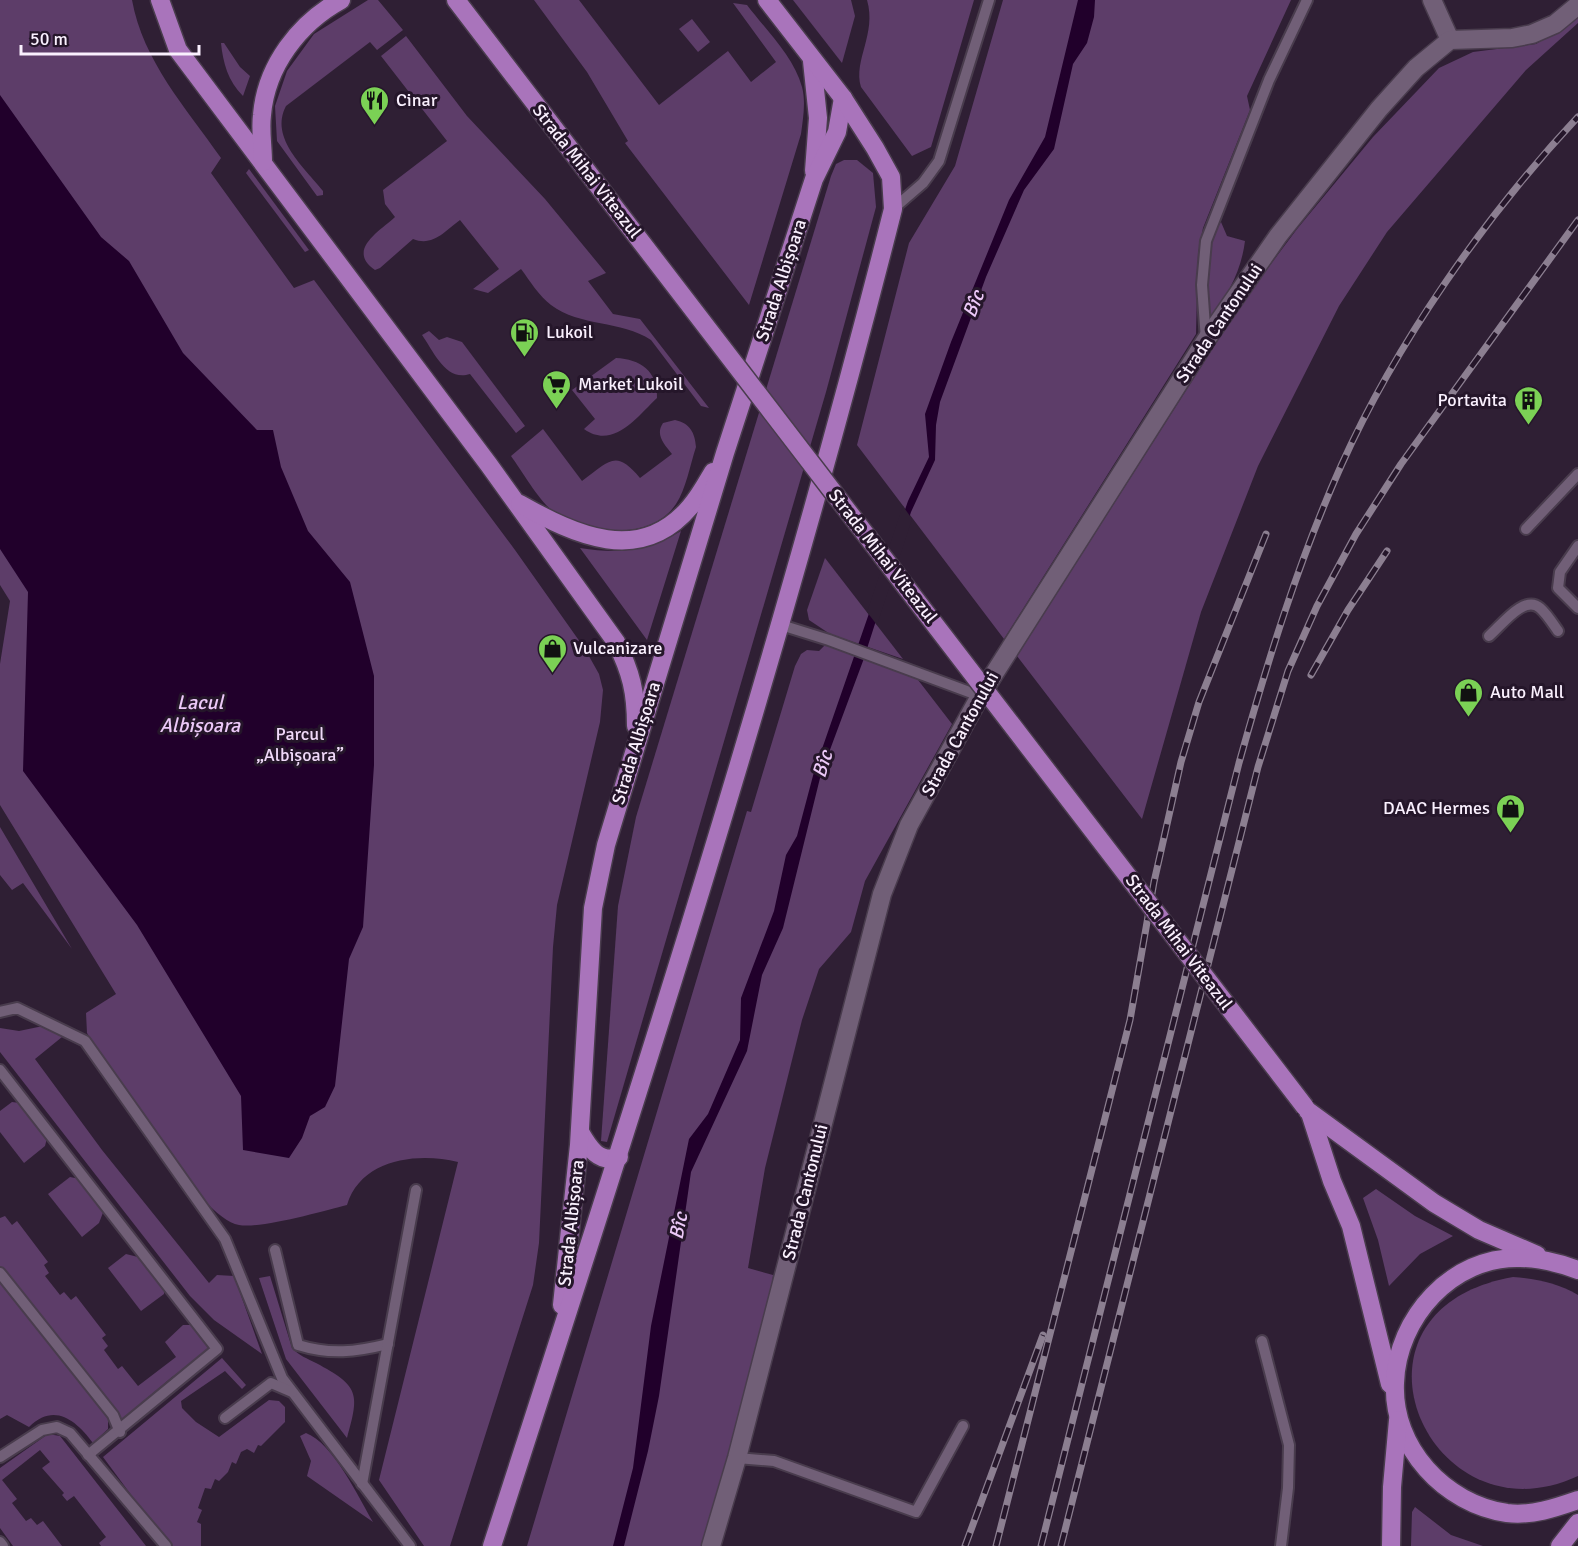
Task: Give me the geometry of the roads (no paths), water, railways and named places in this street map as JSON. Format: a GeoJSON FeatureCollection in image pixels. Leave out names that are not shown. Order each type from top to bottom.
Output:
{"type":"FeatureCollection","features":[{"type":"Feature","properties":{"kind":"main road"},"geometry":{"type":"LineString","coordinates":[[160,0],[178,50],[514,501],[616,642],[631,672],[636,706],[635,744]]}},
{"type":"Feature","properties":{"kind":"main road"},"geometry":{"type":"LineString","coordinates":[[263,162],[262,114],[271,75],[292,41],[319,12],[341,0]]}},
{"type":"Feature","properties":{"kind":"main road","name":"Strada Mihai Viteazul"},"geometry":{"type":"LineString","coordinates":[[456,0],[1307,1110],[1434,1203],[1479,1230],[1551,1260]]}},
{"type":"Feature","properties":{"kind":"main road","name":"Strada Albișoara"},"geometry":{"type":"LineString","coordinates":[[492,1546],[619,1157],[781,625],[893,209],[891,177],[875,148],[843,98],[767,0]]}},
{"type":"Feature","properties":{"kind":"main road"},"geometry":{"type":"LineString","coordinates":[[812,59],[818,118],[814,179]]}},
{"type":"Feature","properties":{"kind":"main road","name":"Strada Albișoara"},"geometry":{"type":"LineString","coordinates":[[558,1343],[580,1132],[593,908],[606,845],[725,453],[814,179],[837,132],[843,98]]}},
{"type":"Feature","properties":{"kind":"main road"},"geometry":{"type":"LineString","coordinates":[[514,501],[550,521],[582,534],[612,542],[639,539],[670,526],[690,507],[725,453]]}},
{"type":"Feature","properties":{"kind":"main road","name":"Strada Mihai Viteazul"},"geometry":{"type":"LineString","coordinates":[[1307,1110],[1356,1245],[1398,1417]]}},
{"type":"Feature","properties":{"kind":"main road"},"geometry":{"type":"LineString","coordinates":[[580,1132],[599,1157],[605,1160],[619,1157]]}},
{"type":"Feature","properties":{"kind":"main road"},"geometry":{"type":"LineString","coordinates":[[1391,1546],[1392,1487],[1398,1417],[1394,1385],[1399,1352],[1411,1322],[1431,1296],[1456,1276],[1486,1262],[1518,1257],[1578,1262]]}},
{"type":"Feature","properties":{"kind":"main road"},"geometry":{"type":"LineString","coordinates":[[1551,1260],[1578,1270]]}},
{"type":"Feature","properties":{"kind":"main road"},"geometry":{"type":"LineString","coordinates":[[1398,1417],[1413,1453],[1438,1482],[1471,1503],[1508,1513],[1547,1512],[1578,1500]]}},
{"type":"Feature","properties":{"kind":"main road"},"geometry":{"type":"LineString","coordinates":[[1560,1546],[1578,1523]]}},
{"type":"Feature","properties":{"kind":"street"},"geometry":{"type":"LineString","coordinates":[[1432,0],[1450,40],[1512,38],[1532,34],[1556,24],[1578,5]]}},
{"type":"Feature","properties":{"kind":"street","name":"Strada Cantonului"},"geometry":{"type":"LineString","coordinates":[[711,1546],[737,1458],[882,894],[909,825],[980,696],[1206,340],[1278,236],[1379,109],[1416,68],[1450,40]]}},
{"type":"Feature","properties":{"kind":"lane"},"geometry":{"type":"LineString","coordinates":[[893,209],[923,183],[939,161],[989,0]]}},
{"type":"Feature","properties":{"kind":"lane"},"geometry":{"type":"LineString","coordinates":[[1206,340],[1202,285],[1206,241],[1269,80],[1307,0]]}},
{"type":"Feature","properties":{"kind":"lane"},"geometry":{"type":"LineString","coordinates":[[1526,529],[1578,474]]}},
{"type":"Feature","properties":{"kind":"lane"},"geometry":{"type":"LineString","coordinates":[[1578,546],[1560,572],[1558,588],[1578,608]]}},
{"type":"Feature","properties":{"kind":"lane"},"geometry":{"type":"LineString","coordinates":[[1489,636],[1522,606],[1533,604],[1540,608],[1558,631]]}},
{"type":"Feature","properties":{"kind":"lane"},"geometry":{"type":"LineString","coordinates":[[781,625],[829,639],[980,696]]}},
{"type":"Feature","properties":{"kind":"lane"},"geometry":{"type":"LineString","coordinates":[[0,1012],[16,1008],[85,1041],[225,1239],[282,1378],[410,1546]]}},
{"type":"Feature","properties":{"kind":"lane"},"geometry":{"type":"LineString","coordinates":[[0,1070],[217,1349],[120,1432],[88,1455]]}},
{"type":"Feature","properties":{"kind":"lane"},"geometry":{"type":"LineString","coordinates":[[363,1484],[416,1190]]}},
{"type":"Feature","properties":{"kind":"lane"},"geometry":{"type":"LineString","coordinates":[[275,1250],[298,1345],[319,1352],[356,1352],[388,1344]]}},
{"type":"Feature","properties":{"kind":"lane"},"geometry":{"type":"LineString","coordinates":[[0,1273],[112,1415],[120,1432]]}},
{"type":"Feature","properties":{"kind":"lane"},"geometry":{"type":"LineString","coordinates":[[1262,1341],[1289,1445],[1288,1488],[1281,1546]]}},
{"type":"Feature","properties":{"kind":"lane"},"geometry":{"type":"LineString","coordinates":[[225,1418],[271,1383],[293,1392]]}},
{"type":"Feature","properties":{"kind":"lane"},"geometry":{"type":"LineString","coordinates":[[737,1458],[774,1461],[916,1512],[963,1426]]}},
{"type":"Feature","properties":{"kind":"lane"},"geometry":{"type":"LineString","coordinates":[[2,1453],[42,1430],[57,1427],[70,1433],[166,1546]]}},
{"type":"Feature","properties":{"kind":"lane"},"geometry":{"type":"LineString","coordinates":[[0,1542],[3,1546]]}},
{"type":"Feature","properties":{"kind":"water","name":"Bîc"},"geometry":{"type":"Polygon","coordinates":[[[1078,0],[1095,0],[1094,17],[1087,43],[1073,64],[1054,149],[1024,190],[986,277],[940,402],[936,425],[935,460],[911,512],[863,661],[821,774],[783,928],[762,975],[747,1051],[691,1172],[659,1396],[648,1451],[624,1546],[613,1546],[633,1468],[651,1326],[689,1139],[708,1114],[740,1040],[741,998],[774,911],[786,855],[797,836],[814,772],[908,501],[929,457],[925,414],[951,342],[1009,200],[1045,137],[1078,0]]]}},
{"type":"Feature","properties":{"kind":"water","name":"Lacul Albișoara"},"geometry":{"type":"Polygon","coordinates":[[[0,95],[101,237],[129,261],[183,353],[257,430],[273,430],[281,467],[308,531],[350,582],[374,676],[374,765],[363,927],[349,959],[335,1086],[325,1107],[310,1116],[302,1138],[289,1158],[243,1150],[241,1096],[137,925],[23,771],[28,592],[0,549],[0,95]]]}},
{"type":"Feature","properties":{"kind":"railway"},"geometry":{"type":"LineString","coordinates":[[1041,1546],[1239,763],[1272,650],[1297,576],[1341,466],[1388,373],[1416,327],[1477,238],[1578,117]]}},
{"type":"Feature","properties":{"kind":"railway"},"geometry":{"type":"LineString","coordinates":[[1061,1546],[1258,767],[1288,671],[1317,606],[1356,534],[1401,464],[1578,220]]}},
{"type":"Feature","properties":{"kind":"railway"},"geometry":{"type":"LineString","coordinates":[[996,1546],[1130,1020],[1154,882],[1181,762],[1199,702],[1266,534]]}},
{"type":"Feature","properties":{"kind":"railway"},"geometry":{"type":"LineString","coordinates":[[1311,675],[1348,610],[1387,551]]}},
{"type":"Feature","properties":{"kind":"railway"},"geometry":{"type":"LineString","coordinates":[[965,1546],[1043,1335]]}},
{"type":"Feature","properties":{"kind":"place","name":"Cinar"},"geometry":{"type":"Point","coordinates":[375,126]}},
{"type":"Feature","properties":{"kind":"place","name":"Lukoil"},"geometry":{"type":"Point","coordinates":[525,358]}},
{"type":"Feature","properties":{"kind":"place","name":"Market Lukoil"},"geometry":{"type":"Point","coordinates":[557,410]}},
{"type":"Feature","properties":{"kind":"place","name":"Portavita"},"geometry":{"type":"Point","coordinates":[1528,426]}},
{"type":"Feature","properties":{"kind":"place","name":"Vulcanizare"},"geometry":{"type":"Point","coordinates":[552,674]}},
{"type":"Feature","properties":{"kind":"place","name":"Auto Mall"},"geometry":{"type":"Point","coordinates":[1469,718]}},
{"type":"Feature","properties":{"kind":"place","name":"DAAC Hermes"},"geometry":{"type":"Point","coordinates":[1511,834]}},
{"type":"Feature","properties":{"kind":"park label","name":"Parcul „Albișoara”"},"geometry":{"type":"Point","coordinates":[300,744]}}]}
